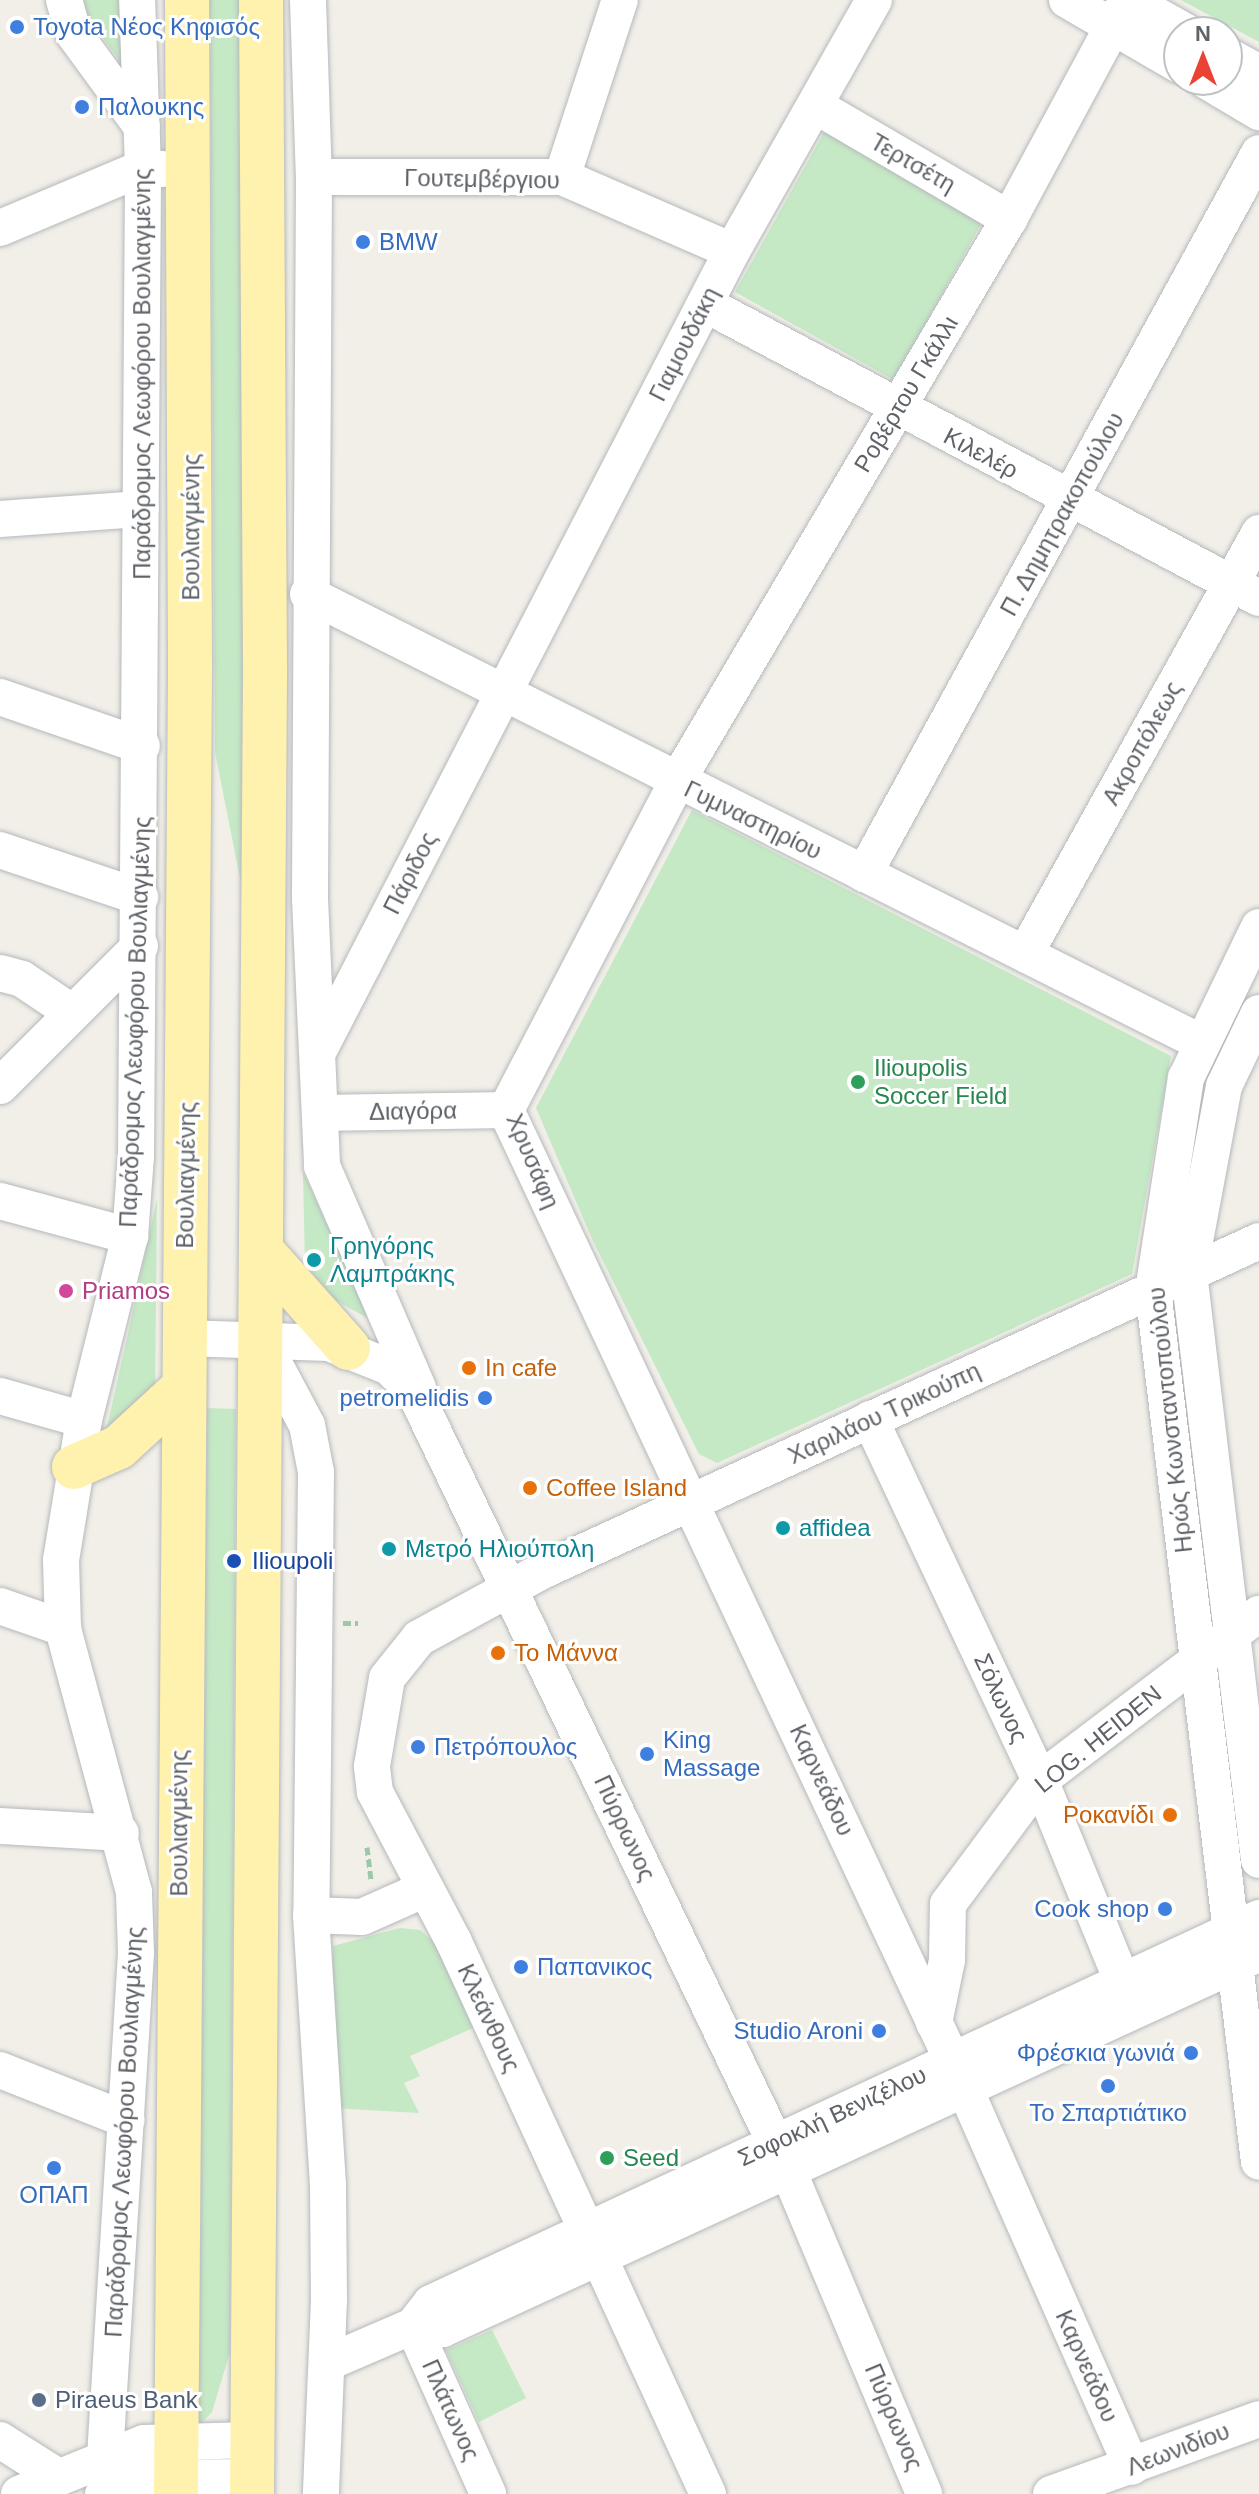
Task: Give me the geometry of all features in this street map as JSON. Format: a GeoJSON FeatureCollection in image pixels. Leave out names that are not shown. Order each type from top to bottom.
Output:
{"type":"FeatureCollection","features":[{"type":"Feature","properties":{"kind":"main road","name":"Βουλιαγμένης"},"geometry":{"type":"LineString","coordinates":[[176,2470],[192,171],[187,0]]}},
{"type":"Feature","properties":{"kind":"main road"},"geometry":{"type":"LineString","coordinates":[[252,2470],[266,224],[261,0]]}},
{"type":"Feature","properties":{"kind":"main road"},"geometry":{"type":"LineString","coordinates":[[261,1250],[348,1348]]}},
{"type":"Feature","properties":{"kind":"main road"},"geometry":{"type":"LineString","coordinates":[[74,1467],[119,1447],[183,1388]]}},
{"type":"Feature","properties":{"kind":"street"},"geometry":{"type":"LineString","coordinates":[[64,0],[74,34],[142,127]]}},
{"type":"Feature","properties":{"kind":"street","name":"Παράδρομος Λεωφόρου Βουλιαγμένης"},"geometry":{"type":"LineString","coordinates":[[105,2457],[136,1953],[134,1892],[121,1833],[63,1628],[61,1560],[84,1420],[130,1236],[140,946],[142,746],[143,168],[137,0]]}},
{"type":"Feature","properties":{"kind":"street"},"geometry":{"type":"LineString","coordinates":[[308,0],[314,177],[308,594],[322,1166],[429,1415]]}},
{"type":"Feature","properties":{"kind":"street"},"geometry":{"type":"LineString","coordinates":[[562,177],[620,0]]}},
{"type":"Feature","properties":{"kind":"street","name":"Γιαμουδάκη"},"geometry":{"type":"LineString","coordinates":[[504,692],[732,251],[874,0]]}},
{"type":"Feature","properties":{"kind":"street"},"geometry":{"type":"LineString","coordinates":[[1067,0],[1123,8],[1163,23]]}},
{"type":"Feature","properties":{"kind":"street"},"geometry":{"type":"LineString","coordinates":[[1123,8],[1163,49]]}},
{"type":"Feature","properties":{"kind":"street","name":"Ροβέρτου Γκάλλι"},"geometry":{"type":"LineString","coordinates":[[676,783],[1009,219],[1123,8]]}},
{"type":"Feature","properties":{"kind":"street"},"geometry":{"type":"LineString","coordinates":[[1232,96],[1259,112]]}},
{"type":"Feature","properties":{"kind":"street","name":"Τερτσέτη"},"geometry":{"type":"LineString","coordinates":[[816,106],[1009,219]]}},
{"type":"Feature","properties":{"kind":"street","name":"Π. Δημητρακοπούλου"},"geometry":{"type":"LineString","coordinates":[[864,874],[1259,153]]}},
{"type":"Feature","properties":{"kind":"street"},"geometry":{"type":"LineString","coordinates":[[0,228],[143,168],[192,171]]}},
{"type":"Feature","properties":{"kind":"street","name":"Γουτεμβέργιου"},"geometry":{"type":"LineString","coordinates":[[314,177],[562,177],[732,251]]}},
{"type":"Feature","properties":{"kind":"street","name":"Κιλελέρ"},"geometry":{"type":"LineString","coordinates":[[705,304],[1245,591]]}},
{"type":"Feature","properties":{"kind":"street"},"geometry":{"type":"LineString","coordinates":[[0,519],[141,509]]}},
{"type":"Feature","properties":{"kind":"street","name":"Ακροπόλεως"},"geometry":{"type":"LineString","coordinates":[[1025,954],[1245,591],[1259,533]]}},
{"type":"Feature","properties":{"kind":"street","name":"Γυμναστηρίου"},"geometry":{"type":"LineString","coordinates":[[308,594],[676,783],[1200,1042]]}},
{"type":"Feature","properties":{"kind":"street","name":"Πάριδος"},"geometry":{"type":"LineString","coordinates":[[317,1054],[504,692]]}},
{"type":"Feature","properties":{"kind":"street"},"geometry":{"type":"LineString","coordinates":[[0,697],[142,746]]}},
{"type":"Feature","properties":{"kind":"street","name":"Χρυσάφη"},"geometry":{"type":"LineString","coordinates":[[676,783],[506,1110],[691,1501]]}},
{"type":"Feature","properties":{"kind":"street"},"geometry":{"type":"LineString","coordinates":[[0,850],[140,897]]}},
{"type":"Feature","properties":{"kind":"street","name":"Ηρώς Κωνσταντοπούλου"},"geometry":{"type":"LineString","coordinates":[[1259,927],[1200,1042],[1180,1109],[1153,1290],[1198,1659],[1246,1941],[1259,2162]]}},
{"type":"Feature","properties":{"kind":"street"},"geometry":{"type":"LineString","coordinates":[[0,1086],[70,1011],[140,946]]}},
{"type":"Feature","properties":{"kind":"street"},"geometry":{"type":"LineString","coordinates":[[0,973],[22,979],[70,1011]]}},
{"type":"Feature","properties":{"kind":"street","name":"Ηρώς Κωνσταντοπούλου"},"geometry":{"type":"LineString","coordinates":[[1259,1013],[1224,1086],[1189,1273],[1245,1624],[1259,1860]]}},
{"type":"Feature","properties":{"kind":"street","name":"Διαγόρα"},"geometry":{"type":"LineString","coordinates":[[320,1113],[506,1110]]}},
{"type":"Feature","properties":{"kind":"street"},"geometry":{"type":"LineString","coordinates":[[0,1201],[130,1236]]}},
{"type":"Feature","properties":{"kind":"street","name":"Χαριλάου Τρικούπη"},"geometry":{"type":"LineString","coordinates":[[510,1589],[691,1501],[1259,1241]]}},
{"type":"Feature","properties":{"kind":"street","name":"Πύρρωνος"},"geometry":{"type":"LineString","coordinates":[[184,1338],[261,1339],[348,1348],[398,1373],[429,1415],[781,2156],[924,2494]]}},
{"type":"Feature","properties":{"kind":"street"},"geometry":{"type":"LineString","coordinates":[[261,1339],[307,1425],[316,1491],[311,1915],[328,2186],[327,2363],[321,2494]]}},
{"type":"Feature","properties":{"kind":"street"},"geometry":{"type":"LineString","coordinates":[[0,1396],[84,1420]]}},
{"type":"Feature","properties":{"kind":"street","name":"Σόλωνος"},"geometry":{"type":"LineString","coordinates":[[870,1419],[1040,1780],[1122,1981]]}},
{"type":"Feature","properties":{"kind":"street","name":"Καρνεάδου"},"geometry":{"type":"LineString","coordinates":[[691,1501],[958,2074],[1120,2478]]}},
{"type":"Feature","properties":{"kind":"street","name":"Κλεάνθους"},"geometry":{"type":"LineString","coordinates":[[510,1589],[419,1638],[397,1663],[381,1694],[372,1782],[708,2494]]}},
{"type":"Feature","properties":{"kind":"street"},"geometry":{"type":"LineString","coordinates":[[0,1606],[63,1628]]}},
{"type":"Feature","properties":{"kind":"street","name":"LOG. HEIDEN"},"geometry":{"type":"LineString","coordinates":[[899,1945],[948,1904],[1040,1780],[1245,1624]]}},
{"type":"Feature","properties":{"kind":"street"},"geometry":{"type":"LineString","coordinates":[[0,1826],[121,1833]]}},
{"type":"Feature","properties":{"kind":"street"},"geometry":{"type":"LineString","coordinates":[[311,1915],[362,1917],[425,1889]]}},
{"type":"Feature","properties":{"kind":"street"},"geometry":{"type":"LineString","coordinates":[[934,2023],[947,1960],[948,1904]]}},
{"type":"Feature","properties":{"kind":"street","name":"Σοφοκλή Βενιζέλου"},"geometry":{"type":"LineString","coordinates":[[958,2074],[1122,1981],[1246,1941]]}},
{"type":"Feature","properties":{"kind":"street","name":"Σοφοκλή Βενιζέλου"},"geometry":{"type":"LineString","coordinates":[[327,2363],[413,2326],[443,2329],[592,2244],[1246,1941]]}},
{"type":"Feature","properties":{"kind":"street"},"geometry":{"type":"LineString","coordinates":[[0,2070],[127,2120]]}},
{"type":"Feature","properties":{"kind":"street","name":"Πλάτωνος"},"geometry":{"type":"LineString","coordinates":[[413,2326],[488,2494]]}},
{"type":"Feature","properties":{"kind":"street","name":"Λεωνιδίου"},"geometry":{"type":"LineString","coordinates":[[1051,2494],[1120,2478],[1259,2419]]}},
{"type":"Feature","properties":{"kind":"street"},"geometry":{"type":"LineString","coordinates":[[0,2440],[57,2476]]}},
{"type":"Feature","properties":{"kind":"street"},"geometry":{"type":"LineString","coordinates":[[19,2494],[125,2447],[176,2470]]}},
{"type":"Feature","properties":{"kind":"street"},"geometry":{"type":"LineString","coordinates":[[103,2494],[176,2470],[252,2470]]}},
{"type":"Feature","properties":{"kind":"green space"},"geometry":{"type":"Polygon","coordinates":[[[84,0],[119,0],[122,64],[88,18],[84,0]]]}},
{"type":"Feature","properties":{"kind":"green space"},"geometry":{"type":"Polygon","coordinates":[[[210,0],[241,0],[246,344],[241,883],[215,752],[210,0]]]}},
{"type":"Feature","properties":{"kind":"green space"},"geometry":{"type":"Polygon","coordinates":[[[1181,0],[1259,0],[1259,42],[1243,33],[1243,16],[1211,16],[1181,0]]]}},
{"type":"Feature","properties":{"kind":"green space"},"geometry":{"type":"Polygon","coordinates":[[[826,129],[985,217],[894,380],[735,292],[826,129]]]}},
{"type":"Feature","properties":{"kind":"green space","name":"Ilioupolis Soccer Field"},"geometry":{"type":"Polygon","coordinates":[[[692,810],[1171,1056],[1132,1274],[717,1463],[699,1454],[593,1241],[536,1108],[692,810]]]}},
{"type":"Feature","properties":{"kind":"green space"},"geometry":{"type":"Polygon","coordinates":[[[303,1172],[371,1320],[335,1300],[305,1265],[303,1172]]]}},
{"type":"Feature","properties":{"kind":"green space"},"geometry":{"type":"Polygon","coordinates":[[[157,1198],[155,1399],[105,1436],[127,1338],[157,1198]]]}},
{"type":"Feature","properties":{"kind":"green space"},"geometry":{"type":"Polygon","coordinates":[[[207,1408],[236,1409],[230,2352],[212,2412],[199,2426],[207,1408]]]}},
{"type":"Feature","properties":{"kind":"green space"},"geometry":{"type":"Polygon","coordinates":[[[400,1928],[420,1930],[436,1944],[473,2028],[410,2056],[420,2076],[404,2083],[419,2113],[332,2108],[333,1946],[400,1928]]]}},
{"type":"Feature","properties":{"kind":"green space"},"geometry":{"type":"Polygon","coordinates":[[[492,2330],[526,2398],[479,2422],[446,2350],[492,2330]]]}},
{"type":"Feature","properties":{"kind":"place","name":"Toyota Νέος Κηφισός"},"geometry":{"type":"Point","coordinates":[17,27]}},
{"type":"Feature","properties":{"kind":"place","name":"Παλουκης"},"geometry":{"type":"Point","coordinates":[82,107]}},
{"type":"Feature","properties":{"kind":"place","name":"BMW"},"geometry":{"type":"Point","coordinates":[363,242]}},
{"type":"Feature","properties":{"kind":"place","name":"Ilioupolis Soccer Field"},"geometry":{"type":"Point","coordinates":[858,1082]}},
{"type":"Feature","properties":{"kind":"place","name":"Γρηγόρης Λαμπράκης"},"geometry":{"type":"Point","coordinates":[314,1260]}},
{"type":"Feature","properties":{"kind":"place","name":"Priamos"},"geometry":{"type":"Point","coordinates":[66,1291]}},
{"type":"Feature","properties":{"kind":"place","name":"In cafe"},"geometry":{"type":"Point","coordinates":[469,1368]}},
{"type":"Feature","properties":{"kind":"place","name":"petromelidis"},"geometry":{"type":"Point","coordinates":[485,1398]}},
{"type":"Feature","properties":{"kind":"place","name":"Coffee Island"},"geometry":{"type":"Point","coordinates":[530,1488]}},
{"type":"Feature","properties":{"kind":"place","name":"affidea"},"geometry":{"type":"Point","coordinates":[783,1528]}},
{"type":"Feature","properties":{"kind":"place","name":"Μετρό Ηλιούπολη"},"geometry":{"type":"Point","coordinates":[389,1549]}},
{"type":"Feature","properties":{"kind":"place","name":"Ilioupoli"},"geometry":{"type":"Point","coordinates":[234,1561]}},
{"type":"Feature","properties":{"kind":"place","name":"Το Μάννα"},"geometry":{"type":"Point","coordinates":[498,1653]}},
{"type":"Feature","properties":{"kind":"place","name":"Πετρόπουλος"},"geometry":{"type":"Point","coordinates":[418,1747]}},
{"type":"Feature","properties":{"kind":"place","name":"King Massage"},"geometry":{"type":"Point","coordinates":[647,1754]}},
{"type":"Feature","properties":{"kind":"place","name":"Ροκανίδι"},"geometry":{"type":"Point","coordinates":[1170,1815]}},
{"type":"Feature","properties":{"kind":"place","name":"Cook shop"},"geometry":{"type":"Point","coordinates":[1165,1909]}},
{"type":"Feature","properties":{"kind":"place","name":"Παπανικος"},"geometry":{"type":"Point","coordinates":[521,1967]}},
{"type":"Feature","properties":{"kind":"place","name":"Studio Aroni"},"geometry":{"type":"Point","coordinates":[879,2031]}},
{"type":"Feature","properties":{"kind":"place","name":"Φρέσκια γωνιά"},"geometry":{"type":"Point","coordinates":[1191,2053]}},
{"type":"Feature","properties":{"kind":"place","name":"Το Σπαρτιάτικο"},"geometry":{"type":"Point","coordinates":[1108,2086]}},
{"type":"Feature","properties":{"kind":"place","name":"Seed"},"geometry":{"type":"Point","coordinates":[607,2158]}},
{"type":"Feature","properties":{"kind":"place","name":"ΟΠΑΠ"},"geometry":{"type":"Point","coordinates":[54,2168]}},
{"type":"Feature","properties":{"kind":"place","name":"Piraeus Bank"},"geometry":{"type":"Point","coordinates":[39,2400]}}]}
